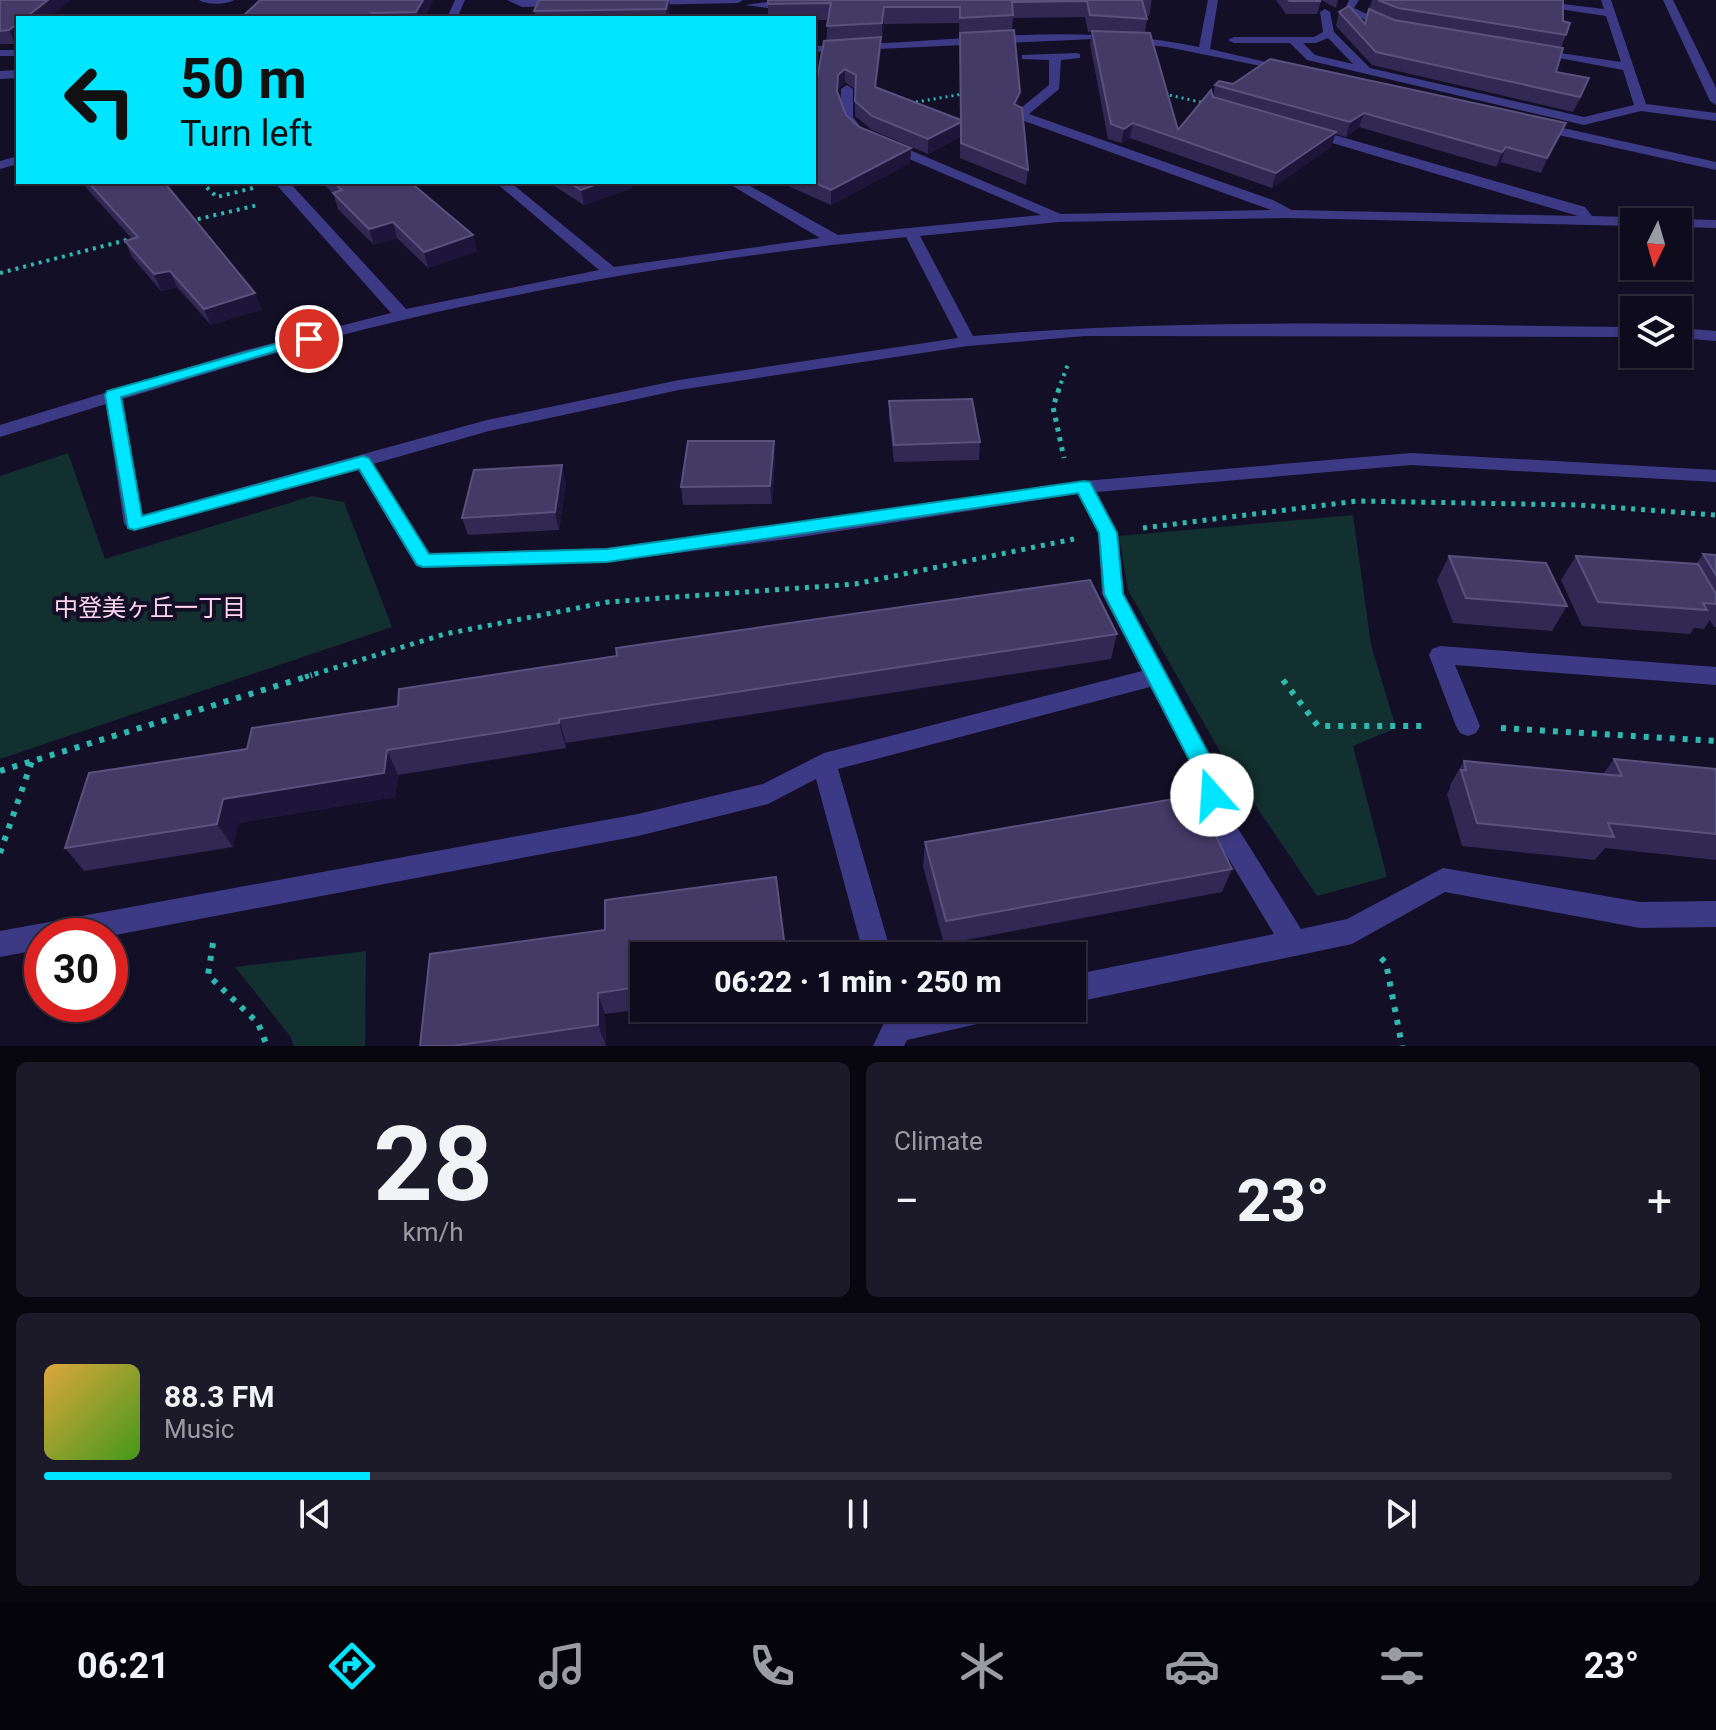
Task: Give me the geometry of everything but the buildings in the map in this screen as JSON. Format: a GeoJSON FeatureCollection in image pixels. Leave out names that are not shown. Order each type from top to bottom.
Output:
{"type":"FeatureCollection","features":[{"type":"Feature","properties":{"kind":"street"},"geometry":{"type":"LineString","coordinates":[[204,0],[229,0]]}},
{"type":"Feature","properties":{"kind":"street"},"geometry":{"type":"LineString","coordinates":[[512,0],[522,4],[568,3]]}},
{"type":"Feature","properties":{"kind":"street"},"geometry":{"type":"LineString","coordinates":[[629,2],[738,0]]}},
{"type":"Feature","properties":{"kind":"street"},"geometry":{"type":"LineString","coordinates":[[750,3],[775,6],[791,0]]}},
{"type":"Feature","properties":{"kind":"street"},"geometry":{"type":"LineString","coordinates":[[1204,52],[1213,0]]}},
{"type":"Feature","properties":{"kind":"street"},"geometry":{"type":"LineString","coordinates":[[1354,0],[1348,9],[1390,27]]}},
{"type":"Feature","properties":{"kind":"street"},"geometry":{"type":"LineString","coordinates":[[1504,0],[1611,13]]}},
{"type":"Feature","properties":{"kind":"street"},"geometry":{"type":"LineString","coordinates":[[1606,0],[1641,107]]}},
{"type":"Feature","properties":{"kind":"street"},"geometry":{"type":"LineString","coordinates":[[1668,0],[1716,101]]}},
{"type":"Feature","properties":{"kind":"street"},"geometry":{"type":"LineString","coordinates":[[1367,72],[1329,33],[1320,9],[1405,30]]}},
{"type":"Feature","properties":{"kind":"street"},"geometry":{"type":"LineString","coordinates":[[1234,40],[1316,40],[1329,33]]}},
{"type":"Feature","properties":{"kind":"street"},"geometry":{"type":"LineString","coordinates":[[816,49],[863,49],[988,38],[1095,36],[1153,41],[1297,73]]}},
{"type":"Feature","properties":{"kind":"street"},"geometry":{"type":"LineString","coordinates":[[1293,40],[1311,58],[1584,121],[1641,107],[1716,117]]}},
{"type":"Feature","properties":{"kind":"street"},"geometry":{"type":"LineString","coordinates":[[1514,48],[1628,67]]}},
{"type":"Feature","properties":{"kind":"street"},"geometry":{"type":"LineString","coordinates":[[1026,57],[1076,56]]}},
{"type":"Feature","properties":{"kind":"street"},"geometry":{"type":"LineString","coordinates":[[1055,57],[1055,86],[1020,115],[1268,203],[1288,214]]}},
{"type":"Feature","properties":{"kind":"street"},"geometry":{"type":"LineString","coordinates":[[847,89],[844,114],[847,124],[865,136],[1059,218]]}},
{"type":"Feature","properties":{"kind":"street"},"geometry":{"type":"LineString","coordinates":[[1530,124],[1716,166]]}},
{"type":"Feature","properties":{"kind":"street"},"geometry":{"type":"LineString","coordinates":[[1291,127],[1580,210],[1590,219]]}},
{"type":"Feature","properties":{"kind":"street"},"geometry":{"type":"LineString","coordinates":[[282,184],[402,315]]}},
{"type":"Feature","properties":{"kind":"street"},"geometry":{"type":"LineString","coordinates":[[504,184],[611,272]]}},
{"type":"Feature","properties":{"kind":"street"},"geometry":{"type":"LineString","coordinates":[[737,184],[835,240]]}},
{"type":"Feature","properties":{"kind":"street"},"geometry":{"type":"LineString","coordinates":[[0,431],[113,395],[402,315],[611,272],[835,240],[1059,218],[1288,214],[1620,220]]}},
{"type":"Feature","properties":{"kind":"street"},"geometry":{"type":"LineString","coordinates":[[1692,223],[1716,224]]}},
{"type":"Feature","properties":{"kind":"street"},"geometry":{"type":"LineString","coordinates":[[911,232],[968,341]]}},
{"type":"Feature","properties":{"kind":"street"},"geometry":{"type":"LineString","coordinates":[[113,395],[134,524],[487,426],[679,385],[968,341],[1085,331],[1349,329],[1620,332]]}},
{"type":"Feature","properties":{"kind":"street"},"geometry":{"type":"LineString","coordinates":[[1692,334],[1716,336]]}},
{"type":"Feature","properties":{"kind":"street"},"geometry":{"type":"LineString","coordinates":[[363,462],[423,561],[607,555],[1084,487],[1411,459],[1716,476]]}},
{"type":"Feature","properties":{"kind":"street"},"geometry":{"type":"LineString","coordinates":[[1084,487],[1108,533],[1113,594],[1210,777],[1215,813],[1294,942]]}},
{"type":"Feature","properties":{"kind":"street"},"geometry":{"type":"LineString","coordinates":[[1468,726],[1440,655],[1716,676]]}},
{"type":"Feature","properties":{"kind":"street"},"geometry":{"type":"LineString","coordinates":[[0,944],[638,825],[768,793],[824,763],[1157,676]]}},
{"type":"Feature","properties":{"kind":"street"},"geometry":{"type":"LineString","coordinates":[[824,763],[874,942]]}},
{"type":"Feature","properties":{"kind":"street"},"geometry":{"type":"LineString","coordinates":[[1086,986],[1352,931],[1443,880],[1640,915],[1716,914]]}},
{"type":"Feature","properties":{"kind":"street"},"geometry":{"type":"LineString","coordinates":[[893,1027],[917,1022]]}},
{"type":"Feature","properties":{"kind":"path"},"geometry":{"type":"LineString","coordinates":[[203,184],[217,197],[261,186]]}},
{"type":"Feature","properties":{"kind":"path"},"geometry":{"type":"LineString","coordinates":[[185,223],[292,197]]}},
{"type":"Feature","properties":{"kind":"path"},"geometry":{"type":"LineString","coordinates":[[0,273],[140,236]]}},
{"type":"Feature","properties":{"kind":"path"},"geometry":{"type":"LineString","coordinates":[[1084,487],[1064,460],[1053,407],[1060,380],[1085,331]]}},
{"type":"Feature","properties":{"kind":"path"},"geometry":{"type":"LineString","coordinates":[[0,771],[445,634],[608,602],[855,584],[1108,533],[1357,501],[1579,505],[1716,515]]}},
{"type":"Feature","properties":{"kind":"path"},"geometry":{"type":"LineString","coordinates":[[1283,680],[1318,726],[1468,726],[1716,741]]}},
{"type":"Feature","properties":{"kind":"path"},"geometry":{"type":"LineString","coordinates":[[0,853],[32,761]]}},
{"type":"Feature","properties":{"kind":"path"},"geometry":{"type":"LineString","coordinates":[[220,902],[208,975],[258,1023],[267,1046]]}},
{"type":"Feature","properties":{"kind":"path"},"geometry":{"type":"LineString","coordinates":[[1352,931],[1386,963],[1402,1046]]}},
{"type":"Feature","properties":{"kind":"green space"},"geometry":{"type":"Polygon","coordinates":[[[68,453],[105,559],[312,496],[344,502],[392,627],[0,759],[0,476],[68,453]]]}},
{"type":"Feature","properties":{"kind":"green space"},"geometry":{"type":"Polygon","coordinates":[[[1353,515],[1371,645],[1396,728],[1353,746],[1387,877],[1317,896],[1226,762],[1128,590],[1119,536],[1353,515]]]}},
{"type":"Feature","properties":{"kind":"green space"},"geometry":{"type":"Polygon","coordinates":[[[366,951],[365,1046],[294,1046],[290,1036],[235,967],[366,951]]]}},
{"type":"Feature","properties":{"kind":"district","name":"中登美ヶ丘一丁目"},"geometry":{"type":"Point","coordinates":[150,608]}},
{"type":"Feature","properties":{"kind":"route"},"geometry":{"type":"LineString","coordinates":[[309,339],[113,395],[134,524],[363,462],[423,561],[607,555],[788,532],[1084,487],[1108,533],[1113,594],[1210,777],[1212,795]]}}]}
